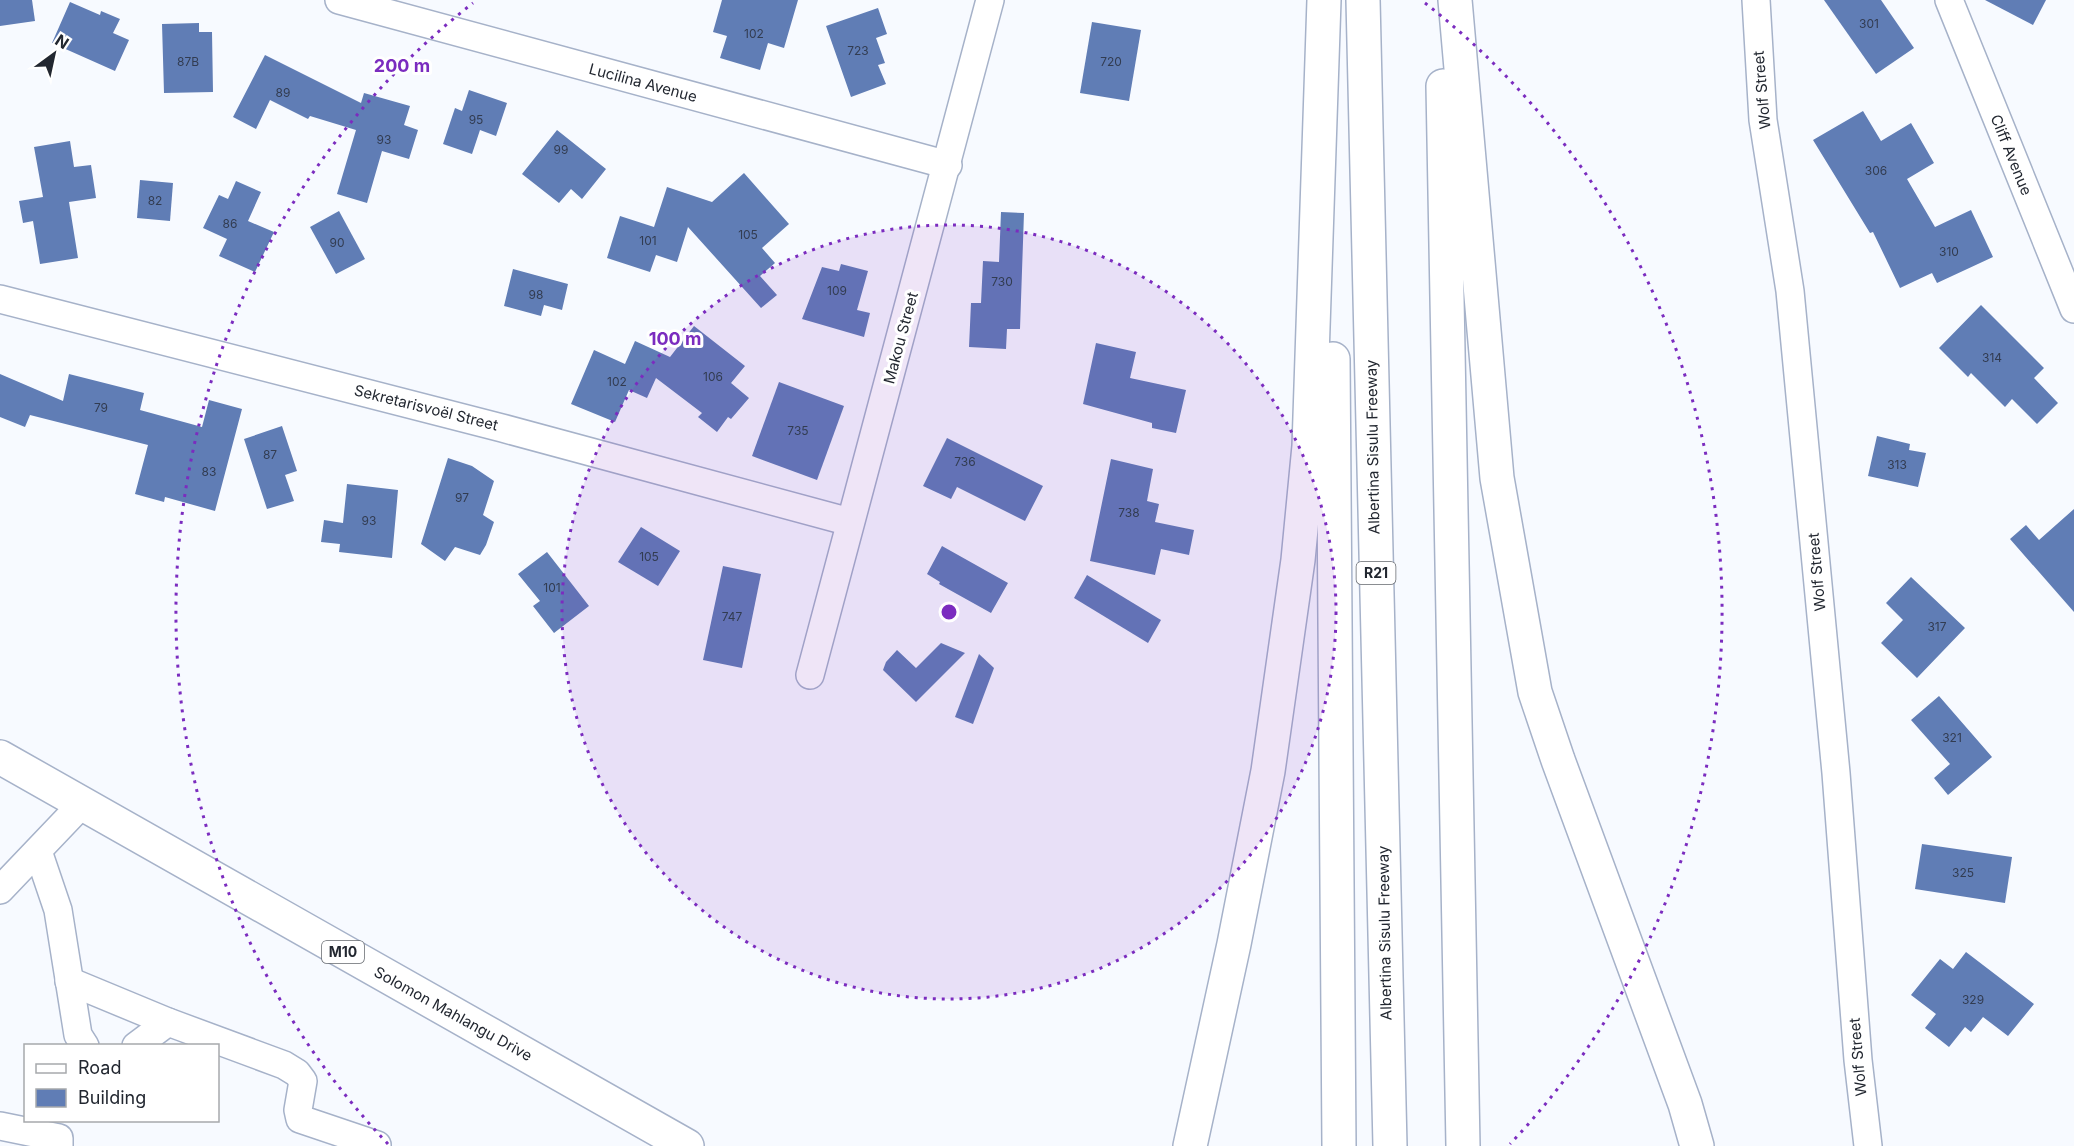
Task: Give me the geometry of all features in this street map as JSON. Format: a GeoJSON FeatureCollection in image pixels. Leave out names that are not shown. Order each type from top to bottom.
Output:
{"type":"FeatureCollection","features":[{"type":"Feature","properties":{"kind":"main road"},"geometry":{"type":"LineString","coordinates":[[1190,1146],[1232,956],[1266,783],[1298,560],[1309,446],[1324,0]]}},
{"type":"Feature","properties":{"kind":"main road"},"geometry":{"type":"LineString","coordinates":[[1332,0],[1339,1146]]}},
{"type":"Feature","properties":{"kind":"main road","name":"Albertina Sisulu Freeway"},"geometry":{"type":"LineString","coordinates":[[1363,0],[1390,1146]]}},
{"type":"Feature","properties":{"kind":"main road"},"geometry":{"type":"LineString","coordinates":[[1441,0],[1463,1146]]}},
{"type":"Feature","properties":{"kind":"main road"},"geometry":{"type":"LineString","coordinates":[[1455,0],[1497,478],[1535,692],[1682,1094],[1697,1146]]}},
{"type":"Feature","properties":{"kind":"main road","name":"Solomon Mahlangu Drive"},"geometry":{"type":"LineString","coordinates":[[0,757],[687,1146]]}},
{"type":"Feature","properties":{"kind":"street","name":"Lucilina Avenue"},"geometry":{"type":"LineString","coordinates":[[339,0],[948,165]]}},
{"type":"Feature","properties":{"kind":"street","name":"Makou Street"},"geometry":{"type":"LineString","coordinates":[[810,675],[948,165],[990,0]]}},
{"type":"Feature","properties":{"kind":"street","name":"Wolf Street"},"geometry":{"type":"LineString","coordinates":[[1756,0],[1763,120],[1790,291],[1836,773],[1858,1060],[1868,1146]]}},
{"type":"Feature","properties":{"kind":"street","name":"Cliff Avenue"},"geometry":{"type":"LineString","coordinates":[[1948,0],[2074,309]]}},
{"type":"Feature","properties":{"kind":"street","name":"Sekretarisvoël Street"},"geometry":{"type":"LineString","coordinates":[[0,298],[502,428],[850,522]]}},
{"type":"Feature","properties":{"kind":"street"},"geometry":{"type":"LineString","coordinates":[[0,890],[82,804]]}},
{"type":"Feature","properties":{"kind":"street"},"geometry":{"type":"LineString","coordinates":[[38,851],[58,910],[78,1035],[84,1044]]}},
{"type":"Feature","properties":{"kind":"street"},"geometry":{"type":"LineString","coordinates":[[69,981],[168,1022],[284,1065],[303,1080],[298,1110],[300,1119],[377,1145]]}},
{"type":"Feature","properties":{"kind":"street"},"geometry":{"type":"LineString","coordinates":[[139,1044],[168,1022]]}},
{"type":"Feature","properties":{"kind":"street"},"geometry":{"type":"LineString","coordinates":[[0,1126],[59,1137],[59,1146]]}},
{"type":"Feature","properties":{"kind":"building"},"geometry":{"type":"Polygon","coordinates":[[[0,0],[32,0],[35,21],[0,26],[0,0]]]}},
{"type":"Feature","properties":{"kind":"building"},"geometry":{"type":"Polygon","coordinates":[[[722,0],[798,0],[784,48],[768,43],[760,70],[720,58],[727,36],[713,32],[722,0]]]}},
{"type":"Feature","properties":{"kind":"building"},"geometry":{"type":"Polygon","coordinates":[[[1824,0],[1881,0],[1914,48],[1876,74],[1824,0]]]}},
{"type":"Feature","properties":{"kind":"building"},"geometry":{"type":"Polygon","coordinates":[[[1985,0],[2046,0],[2033,25],[1985,0]]]}},
{"type":"Feature","properties":{"kind":"building"},"geometry":{"type":"Polygon","coordinates":[[[70,2],[100,15],[101,11],[120,19],[113,33],[129,40],[115,71],[52,43],[70,2]]]}},
{"type":"Feature","properties":{"kind":"building"},"geometry":{"type":"Polygon","coordinates":[[[878,8],[887,34],[876,38],[885,63],[878,65],[886,84],[851,97],[826,26],[878,8]]]}},
{"type":"Feature","properties":{"kind":"building"},"geometry":{"type":"Polygon","coordinates":[[[1092,22],[1141,30],[1129,101],[1080,93],[1092,22]]]}},
{"type":"Feature","properties":{"kind":"building"},"geometry":{"type":"Polygon","coordinates":[[[199,23],[199,32],[212,32],[213,92],[164,93],[162,24],[199,23]]]}},
{"type":"Feature","properties":{"kind":"building"},"geometry":{"type":"Polygon","coordinates":[[[265,55],[361,103],[364,93],[410,106],[404,125],[418,130],[409,159],[382,151],[367,203],[337,194],[356,130],[310,116],[308,119],[270,100],[256,129],[233,117],[265,55]]]}},
{"type":"Feature","properties":{"kind":"building"},"geometry":{"type":"Polygon","coordinates":[[[469,90],[507,103],[496,136],[480,130],[472,154],[443,144],[455,108],[462,111],[469,90]]]}},
{"type":"Feature","properties":{"kind":"building"},"geometry":{"type":"Polygon","coordinates":[[[1863,111],[1881,141],[1911,123],[1934,163],[1907,179],[1935,227],[1971,210],[1993,257],[1937,283],[1932,273],[1900,288],[1873,232],[1870,233],[1813,140],[1863,111]]]}},
{"type":"Feature","properties":{"kind":"building"},"geometry":{"type":"Polygon","coordinates":[[[557,130],[606,169],[582,199],[571,189],[559,203],[522,174],[557,130]]]}},
{"type":"Feature","properties":{"kind":"building"},"geometry":{"type":"Polygon","coordinates":[[[70,141],[74,167],[91,165],[96,198],[69,202],[78,258],[40,264],[33,221],[23,223],[19,201],[43,197],[34,147],[70,141]]]}},
{"type":"Feature","properties":{"kind":"building"},"geometry":{"type":"Polygon","coordinates":[[[744,173],[789,224],[762,248],[775,263],[760,276],[777,295],[761,308],[688,227],[677,262],[656,255],[650,272],[607,258],[620,216],[654,227],[667,187],[712,202],[744,173]]]}},
{"type":"Feature","properties":{"kind":"building"},"geometry":{"type":"Polygon","coordinates":[[[140,180],[173,183],[170,221],[137,218],[140,180]]]}},
{"type":"Feature","properties":{"kind":"building"},"geometry":{"type":"Polygon","coordinates":[[[236,181],[261,192],[248,221],[274,232],[255,272],[219,256],[227,239],[203,228],[219,195],[228,199],[236,181]]]}},
{"type":"Feature","properties":{"kind":"building"},"geometry":{"type":"Polygon","coordinates":[[[339,211],[365,259],[336,274],[310,227],[339,211]]]}},
{"type":"Feature","properties":{"kind":"building"},"geometry":{"type":"Polygon","coordinates":[[[1001,212],[1024,213],[1020,329],[1007,329],[1006,349],[969,347],[971,303],[981,303],[983,261],[999,262],[1001,212]]]}},
{"type":"Feature","properties":{"kind":"building"},"geometry":{"type":"Polygon","coordinates":[[[841,264],[868,271],[857,310],[870,313],[864,337],[802,319],[822,267],[839,271],[841,264]]]}},
{"type":"Feature","properties":{"kind":"building"},"geometry":{"type":"Polygon","coordinates":[[[513,269],[568,284],[562,310],[544,305],[541,316],[504,306],[513,269]]]}},
{"type":"Feature","properties":{"kind":"building"},"geometry":{"type":"Polygon","coordinates":[[[1981,305],[2044,368],[2034,378],[2058,403],[2037,424],[2012,399],[2005,407],[1971,373],[1968,377],[1939,348],[1981,305]]]}},
{"type":"Feature","properties":{"kind":"building"},"geometry":{"type":"Polygon","coordinates":[[[694,326],[745,366],[731,383],[749,398],[731,419],[728,417],[717,432],[698,417],[702,413],[656,378],[647,398],[629,390],[615,422],[571,404],[594,350],[625,364],[635,341],[670,357],[694,326]]]}},
{"type":"Feature","properties":{"kind":"building"},"geometry":{"type":"Polygon","coordinates":[[[1096,343],[1136,352],[1130,378],[1186,390],[1176,433],[1152,428],[1152,423],[1083,404],[1096,343]]]}},
{"type":"Feature","properties":{"kind":"building"},"geometry":{"type":"Polygon","coordinates":[[[0,374],[63,401],[69,374],[144,393],[140,410],[202,427],[209,400],[242,409],[215,511],[165,497],[164,502],[135,494],[148,445],[30,415],[25,427],[0,417],[0,374]]]}},
{"type":"Feature","properties":{"kind":"building"},"geometry":{"type":"Polygon","coordinates":[[[779,382],[844,406],[817,480],[752,456],[779,382]]]}},
{"type":"Feature","properties":{"kind":"building"},"geometry":{"type":"Polygon","coordinates":[[[282,426],[297,471],[285,475],[294,501],[267,509],[244,439],[282,426]]]}},
{"type":"Feature","properties":{"kind":"building"},"geometry":{"type":"Polygon","coordinates":[[[1877,436],[1910,444],[1909,450],[1926,453],[1918,487],[1868,476],[1877,436]]]}},
{"type":"Feature","properties":{"kind":"building"},"geometry":{"type":"Polygon","coordinates":[[[947,438],[1043,486],[1025,521],[957,487],[951,499],[923,486],[947,438]]]}},
{"type":"Feature","properties":{"kind":"building"},"geometry":{"type":"Polygon","coordinates":[[[448,458],[472,466],[494,481],[483,515],[494,522],[480,555],[455,547],[445,561],[421,544],[448,458]]]}},
{"type":"Feature","properties":{"kind":"building"},"geometry":{"type":"Polygon","coordinates":[[[1111,459],[1153,469],[1147,501],[1159,504],[1155,522],[1194,530],[1189,555],[1161,549],[1155,575],[1090,561],[1111,459]]]}},
{"type":"Feature","properties":{"kind":"building"},"geometry":{"type":"Polygon","coordinates":[[[347,484],[398,490],[392,558],[339,552],[340,544],[321,542],[324,520],[343,523],[347,484]]]}},
{"type":"Feature","properties":{"kind":"building"},"geometry":{"type":"Polygon","coordinates":[[[2074,509],[2074,612],[2010,539],[2026,525],[2039,540],[2074,509]]]}},
{"type":"Feature","properties":{"kind":"building"},"geometry":{"type":"Polygon","coordinates":[[[641,527],[680,551],[658,586],[618,562],[641,527]]]}},
{"type":"Feature","properties":{"kind":"building"},"geometry":{"type":"Polygon","coordinates":[[[942,546],[1008,583],[991,613],[939,584],[940,582],[927,574],[942,546]]]}},
{"type":"Feature","properties":{"kind":"building"},"geometry":{"type":"Polygon","coordinates":[[[547,552],[589,606],[554,633],[533,606],[540,601],[518,574],[547,552]]]}},
{"type":"Feature","properties":{"kind":"building"},"geometry":{"type":"Polygon","coordinates":[[[723,566],[761,574],[742,668],[703,660],[723,566]]]}},
{"type":"Feature","properties":{"kind":"building"},"geometry":{"type":"Polygon","coordinates":[[[1087,575],[1161,620],[1148,643],[1074,598],[1087,575]]]}},
{"type":"Feature","properties":{"kind":"building"},"geometry":{"type":"Polygon","coordinates":[[[1911,577],[1965,628],[1917,678],[1881,643],[1903,620],[1886,603],[1911,577]]]}},
{"type":"Feature","properties":{"kind":"building"},"geometry":{"type":"Polygon","coordinates":[[[941,643],[965,653],[916,702],[883,670],[886,662],[897,650],[916,668],[941,643]]]}},
{"type":"Feature","properties":{"kind":"building"},"geometry":{"type":"Polygon","coordinates":[[[979,654],[994,668],[973,724],[955,717],[979,654]]]}},
{"type":"Feature","properties":{"kind":"building"},"geometry":{"type":"Polygon","coordinates":[[[1939,696],[1992,757],[1948,795],[1934,778],[1950,764],[1911,720],[1939,696]]]}},
{"type":"Feature","properties":{"kind":"building"},"geometry":{"type":"Polygon","coordinates":[[[1922,844],[2012,857],[2005,903],[1915,889],[1922,844]]]}},
{"type":"Feature","properties":{"kind":"building"},"geometry":{"type":"Polygon","coordinates":[[[1966,952],[2034,1004],[2008,1036],[1983,1017],[1971,1032],[1965,1027],[1949,1047],[1925,1028],[1936,1014],[1911,995],[1940,959],[1953,969],[1966,952]]]}}]}
